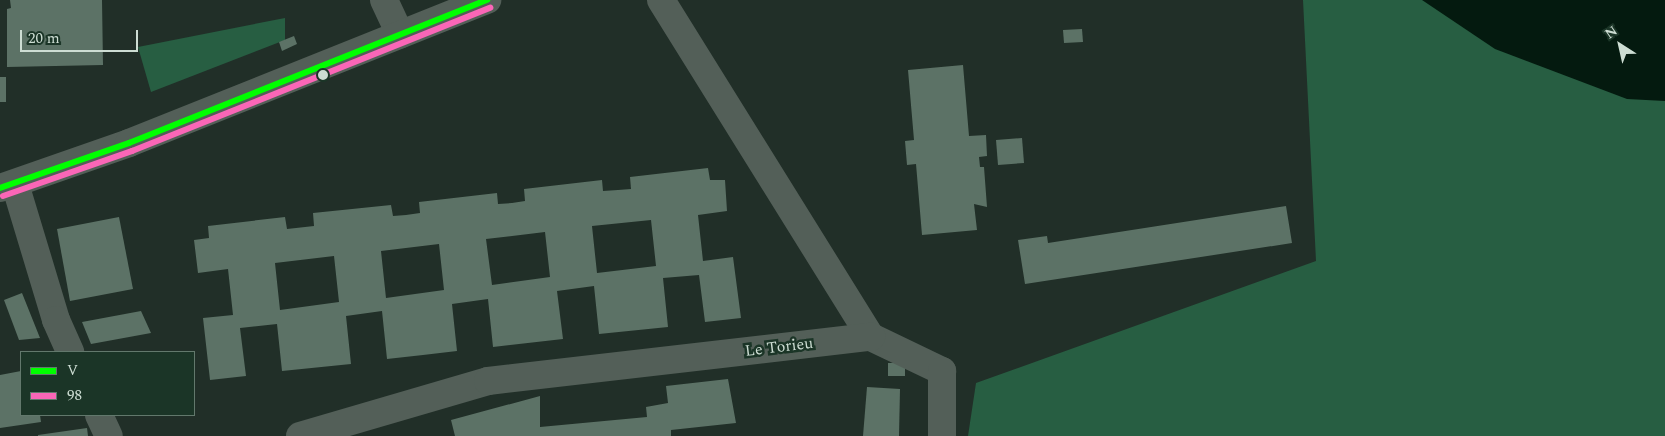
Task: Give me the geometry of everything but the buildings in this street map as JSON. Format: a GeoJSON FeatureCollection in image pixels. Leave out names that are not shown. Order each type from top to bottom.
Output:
{"type":"FeatureCollection","features":[{"type":"Feature","properties":{"kind":"street"},"geometry":{"type":"LineString","coordinates":[[384,0],[400,35]]}},
{"type":"Feature","properties":{"kind":"street"},"geometry":{"type":"LineString","coordinates":[[70,351],[56,320],[8,186],[129,143],[487,0]]}},
{"type":"Feature","properties":{"kind":"street"},"geometry":{"type":"LineString","coordinates":[[661,0],[871,337],[942,370],[942,436]]}},
{"type":"Feature","properties":{"kind":"street","name":"Le Torieu"},"geometry":{"type":"LineString","coordinates":[[300,436],[488,381],[871,337]]}},
{"type":"Feature","properties":{"kind":"street"},"geometry":{"type":"LineString","coordinates":[[99,416],[109,436]]}},
{"type":"Feature","properties":{"kind":"green space"},"geometry":{"type":"Polygon","coordinates":[[[1303,0],[1665,0],[1665,436],[968,436],[976,383],[1316,261],[1303,0]]]}},
{"type":"Feature","properties":{"kind":"green space"},"geometry":{"type":"Polygon","coordinates":[[[285,18],[285,40],[151,92],[138,47],[285,18]]]}},
{"type":"Feature","properties":{"kind":"shaded area"},"geometry":{"type":"Polygon","coordinates":[[[1422,0],[1665,0],[1665,101],[1627,99],[1495,49],[1422,0]]]}},
{"type":"Feature","properties":{"kind":"transit line","name":"V"},"geometry":{"type":"LineString","coordinates":[[0,188],[129,143],[487,0]]}},
{"type":"Feature","properties":{"kind":"transit line","name":"98"},"geometry":{"type":"LineString","coordinates":[[3,196],[132,151],[490,8]]}}]}
